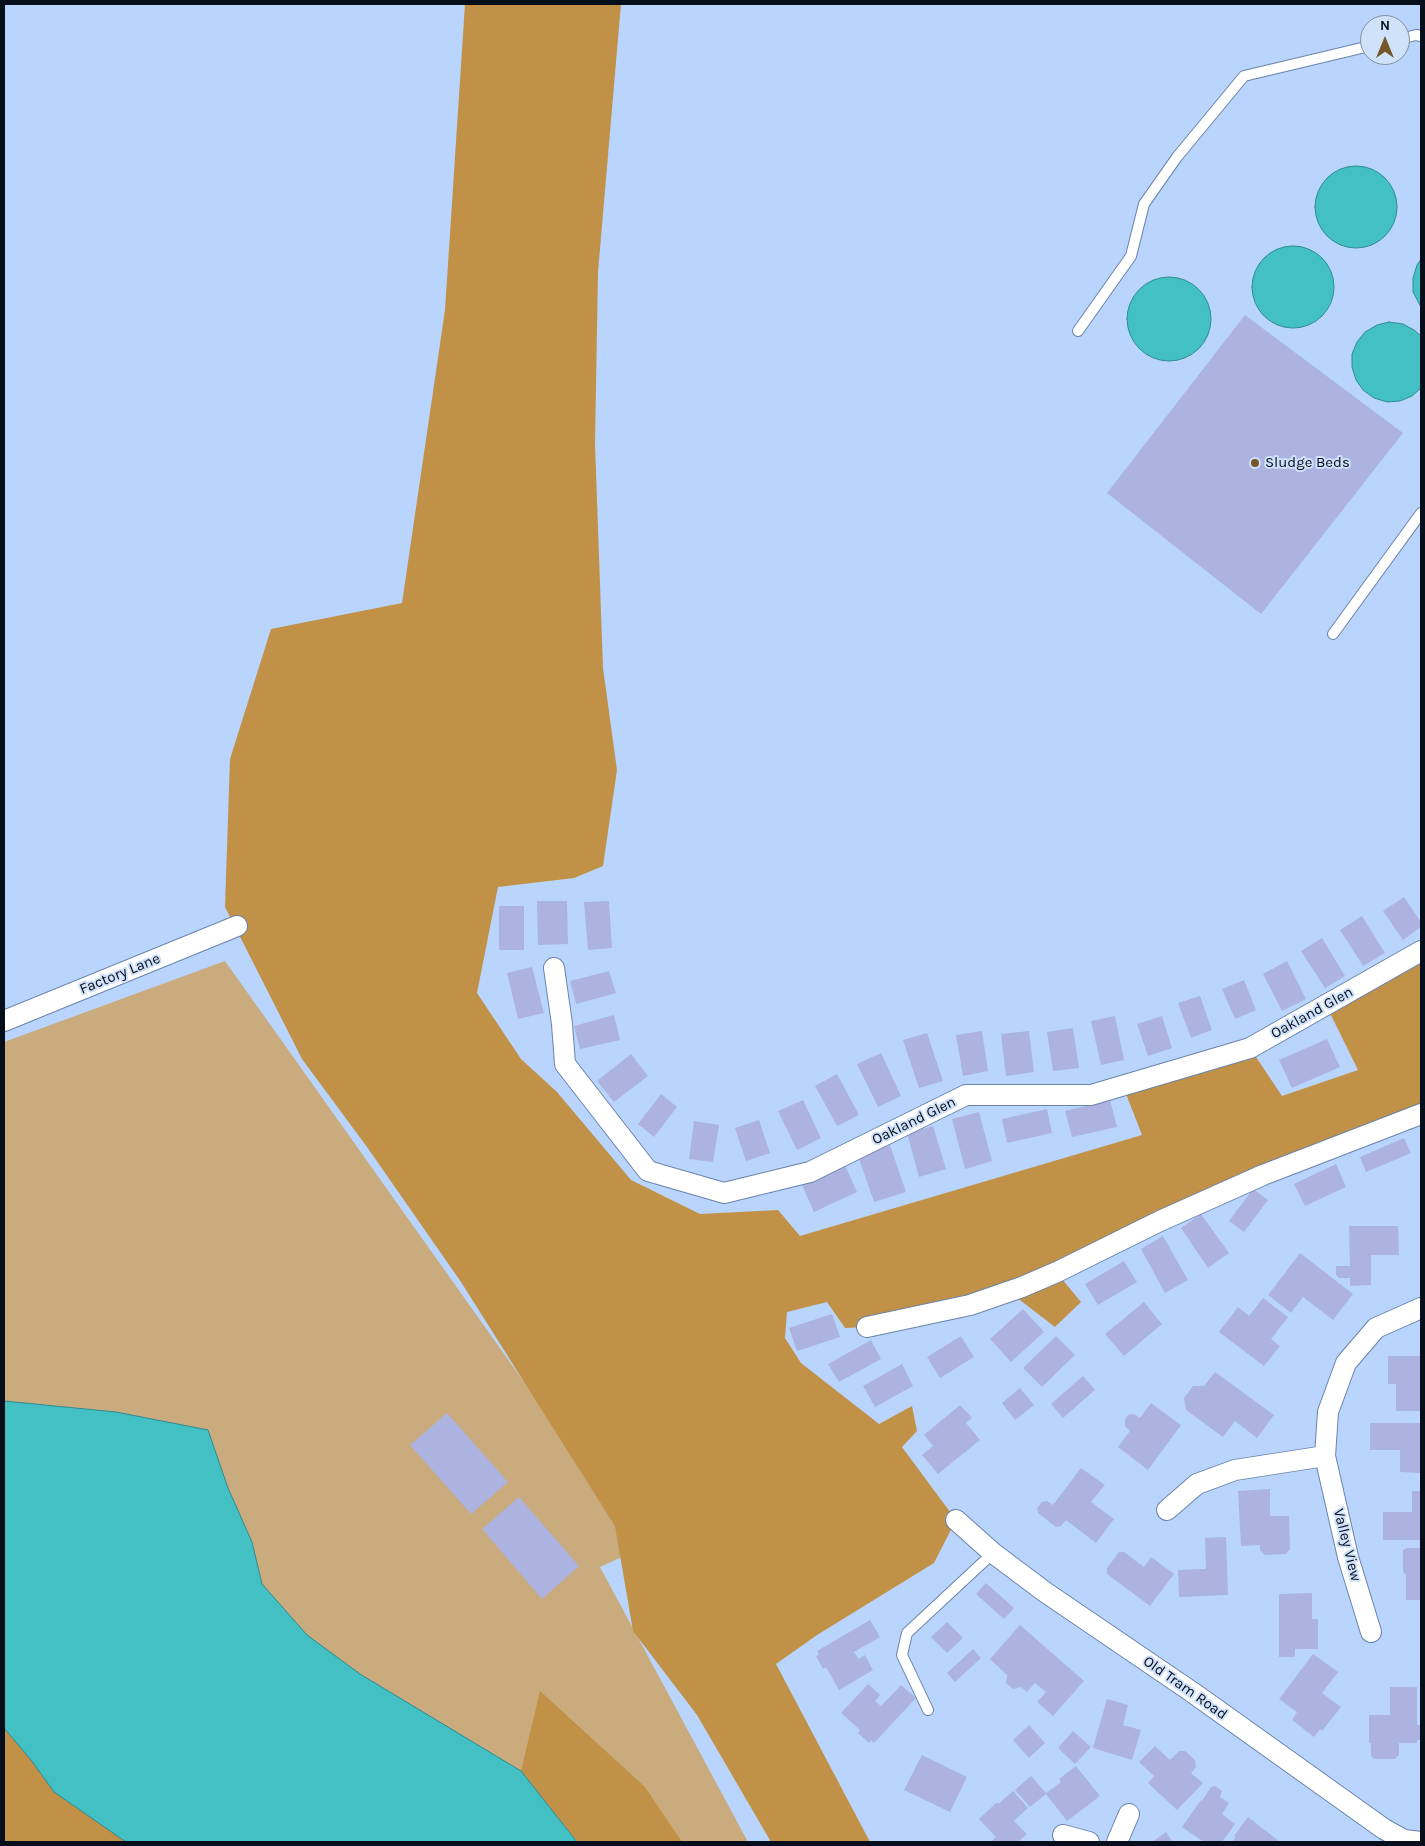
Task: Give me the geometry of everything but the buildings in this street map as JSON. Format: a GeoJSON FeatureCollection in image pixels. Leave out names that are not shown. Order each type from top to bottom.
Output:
{"type":"FeatureCollection","features":[{"type":"Feature","properties":{"kind":"street","name":"Factory Lane"},"geometry":{"type":"LineString","coordinates":[[4,1021],[237,926]]}},
{"type":"Feature","properties":{"kind":"street","name":"Oakland Glen"},"geometry":{"type":"LineString","coordinates":[[554,968],[562,1024],[564,1064],[648,1171],[724,1193],[810,1172],[966,1095],[1091,1095],[1250,1048],[1421,951]]}},
{"type":"Feature","properties":{"kind":"street"},"geometry":{"type":"LineString","coordinates":[[867,1327],[970,1305],[1022,1287],[1057,1272],[1160,1221],[1263,1175],[1421,1114]]}},
{"type":"Feature","properties":{"kind":"street","name":"Valley View"},"geometry":{"type":"LineString","coordinates":[[1371,1632],[1348,1557],[1325,1456],[1328,1412],[1346,1363],[1376,1328],[1421,1308]]}},
{"type":"Feature","properties":{"kind":"street"},"geometry":{"type":"LineString","coordinates":[[1168,1510],[1197,1484],[1235,1470],[1325,1456]]}},
{"type":"Feature","properties":{"kind":"street","name":"Old Tram Road"},"geometry":{"type":"LineString","coordinates":[[956,1520],[993,1553],[1045,1592],[1192,1692],[1384,1829],[1404,1840],[1421,1842]]}},
{"type":"Feature","properties":{"kind":"street"},"geometry":{"type":"LineString","coordinates":[[1117,1842],[1129,1814]]}},
{"type":"Feature","properties":{"kind":"street"},"geometry":{"type":"LineString","coordinates":[[1063,1835],[1089,1842]]}},
{"type":"Feature","properties":{"kind":"lane"},"geometry":{"type":"LineString","coordinates":[[1078,330],[1131,256],[1144,204],[1177,157],[1244,76],[1360,48]]}},
{"type":"Feature","properties":{"kind":"lane"},"geometry":{"type":"LineString","coordinates":[[1333,634],[1421,513]]}},
{"type":"Feature","properties":{"kind":"lane"},"geometry":{"type":"LineString","coordinates":[[928,1710],[902,1655],[907,1633],[993,1553]]}},
{"type":"Feature","properties":{"kind":"shaded area"},"geometry":{"type":"Polygon","coordinates":[[[465,4],[621,4],[598,272],[595,444],[603,668],[617,770],[603,866],[574,878],[498,887],[477,993],[521,1059],[557,1092],[631,1180],[700,1214],[778,1210],[800,1236],[1142,1135],[1123,1086],[1250,1048],[1282,1096],[1358,1070],[1326,1005],[1421,951],[1421,1114],[1057,1273],[1081,1302],[1055,1327],[1016,1297],[867,1327],[845,1328],[827,1302],[787,1312],[785,1338],[801,1363],[879,1424],[912,1406],[917,1431],[902,1447],[956,1520],[934,1563],[817,1635],[776,1664],[870,1842],[771,1842],[697,1715],[633,1631],[615,1526],[461,1282],[367,1147],[302,1059],[225,907],[230,759],[271,629],[402,603],[445,310],[465,4]]]}},
{"type":"Feature","properties":{"kind":"shaded area"},"geometry":{"type":"Polygon","coordinates":[[[1356,166],[1372,170],[1385,178],[1393,191],[1397,207],[1393,223],[1385,236],[1372,244],[1356,248],[1340,244],[1327,236],[1319,223],[1315,207],[1319,191],[1327,178],[1340,170],[1356,166]]]}},
{"type":"Feature","properties":{"kind":"shaded area"},"geometry":{"type":"Polygon","coordinates":[[[1293,246],[1309,249],[1322,258],[1331,271],[1334,287],[1331,303],[1322,316],[1309,325],[1293,328],[1277,325],[1264,316],[1255,303],[1252,287],[1255,271],[1264,258],[1277,249],[1293,246]]]}},
{"type":"Feature","properties":{"kind":"shaded area"},"geometry":{"type":"Polygon","coordinates":[[[1421,259],[1421,307],[1413,292],[1413,278],[1421,259]]]}},
{"type":"Feature","properties":{"kind":"shaded area"},"geometry":{"type":"Polygon","coordinates":[[[1169,277],[1192,284],[1204,296],[1211,319],[1204,342],[1192,354],[1169,361],[1146,354],[1134,342],[1127,319],[1134,296],[1146,284],[1169,277]]]}},
{"type":"Feature","properties":{"kind":"shaded area"},"geometry":{"type":"Polygon","coordinates":[[[1389,322],[1403,324],[1421,336],[1421,388],[1412,396],[1400,401],[1387,402],[1374,398],[1363,390],[1356,380],[1352,367],[1352,354],[1357,342],[1365,332],[1377,325],[1389,322]]]}},
{"type":"Feature","properties":{"kind":"shaded area"},"geometry":{"type":"Polygon","coordinates":[[[225,961],[642,1548],[600,1567],[748,1842],[4,1842],[4,1042],[225,961]]]}},
{"type":"Feature","properties":{"kind":"shaded area"},"geometry":{"type":"Polygon","coordinates":[[[4,1401],[116,1412],[208,1430],[228,1488],[252,1542],[262,1584],[307,1635],[360,1674],[521,1771],[577,1842],[126,1842],[54,1792],[31,1760],[4,1728],[4,1401]]]}},
{"type":"Feature","properties":{"kind":"shaded area"},"geometry":{"type":"Polygon","coordinates":[[[540,1691],[645,1787],[682,1842],[578,1842],[521,1771],[540,1691]]]}},
{"type":"Feature","properties":{"kind":"shaded area"},"geometry":{"type":"Polygon","coordinates":[[[4,1728],[65,1800],[130,1842],[8,1842],[4,1840],[4,1728]]]}},
{"type":"Feature","properties":{"kind":"place","name":"Sludge Beds"},"geometry":{"type":"Point","coordinates":[1255,463]}}]}
